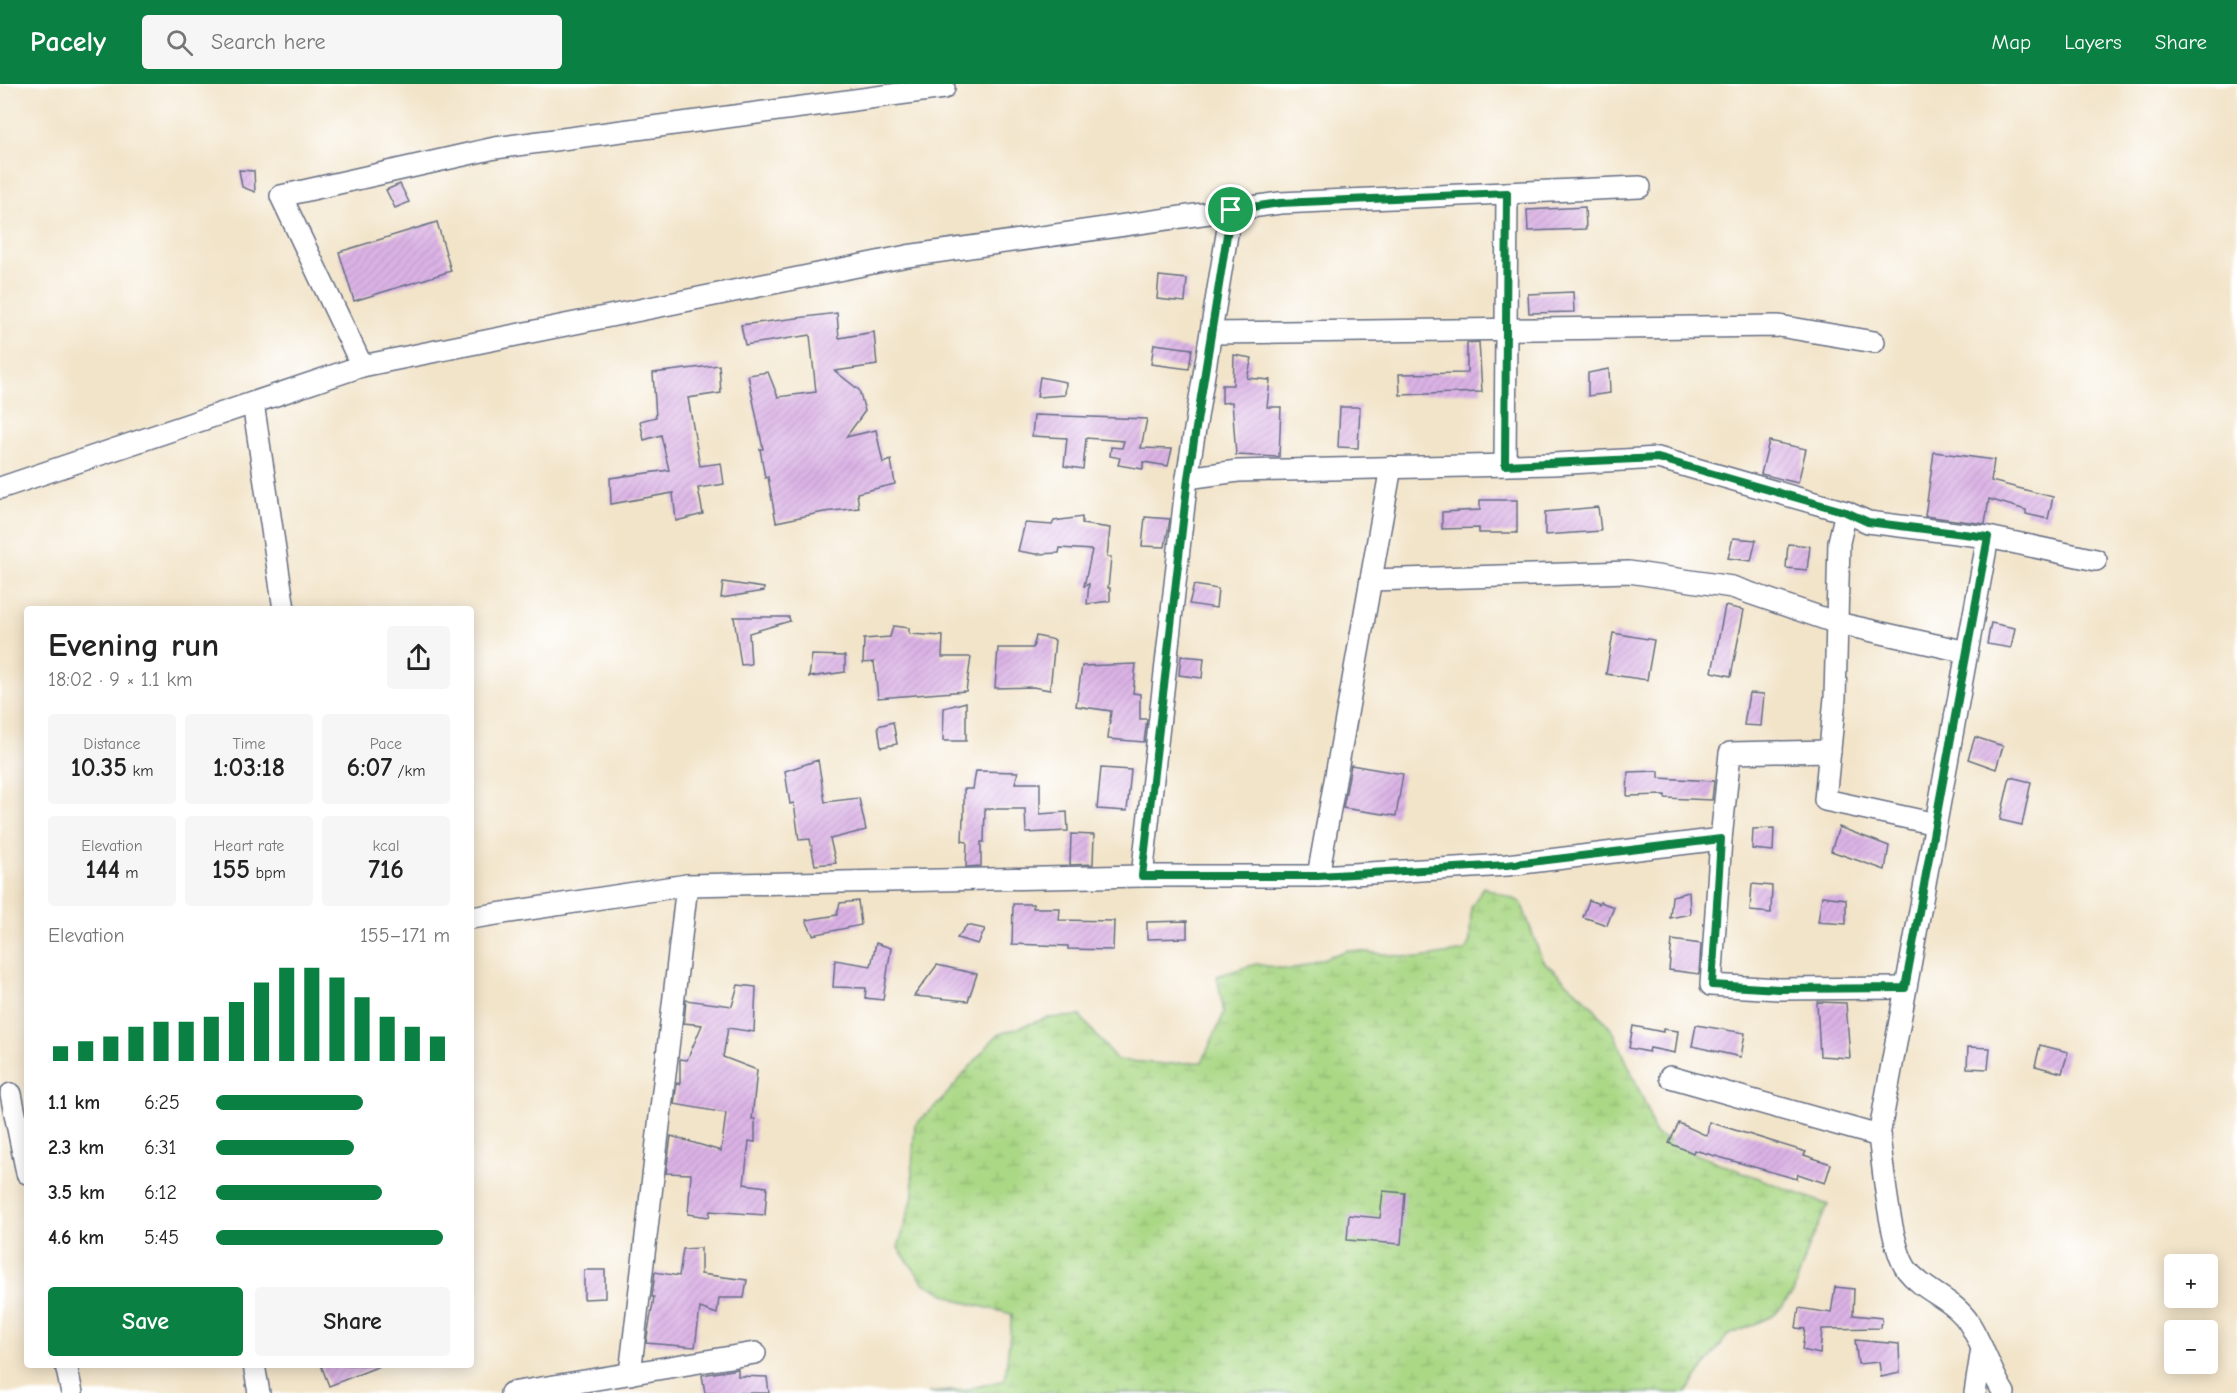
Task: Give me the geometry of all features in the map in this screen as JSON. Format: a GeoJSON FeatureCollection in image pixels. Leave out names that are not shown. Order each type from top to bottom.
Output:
{"type":"FeatureCollection","features":[{"type":"Feature","properties":{"kind":"street"},"geometry":{"type":"LineString","coordinates":[[362,366],[281,196],[495,148],[944,88]]}},
{"type":"Feature","properties":{"kind":"street"},"geometry":{"type":"LineString","coordinates":[[0,488],[362,366],[908,256],[1280,203],[1640,187]]}},
{"type":"Feature","properties":{"kind":"street"},"geometry":{"type":"LineString","coordinates":[[1505,465],[1507,193]]}},
{"type":"Feature","properties":{"kind":"street"},"geometry":{"type":"LineString","coordinates":[[1142,876],[1188,478],[1231,210]]}},
{"type":"Feature","properties":{"kind":"street"},"geometry":{"type":"LineString","coordinates":[[1211,333],[1779,326],[1874,342]]}},
{"type":"Feature","properties":{"kind":"street"},"geometry":{"type":"LineString","coordinates":[[252,403],[284,606]]}},
{"type":"Feature","properties":{"kind":"street"},"geometry":{"type":"LineString","coordinates":[[1188,478],[1238,471],[1505,465],[1658,458],[1846,512],[1868,522],[1988,537],[2096,560]]}},
{"type":"Feature","properties":{"kind":"street"},"geometry":{"type":"LineString","coordinates":[[1318,876],[1391,467]]}},
{"type":"Feature","properties":{"kind":"street"},"geometry":{"type":"LineString","coordinates":[[1846,512],[1839,542],[1835,698],[1825,800],[1936,824]]}},
{"type":"Feature","properties":{"kind":"street"},"geometry":{"type":"LineString","coordinates":[[1988,537],[1879,1136],[1890,1216],[1901,1260],[1906,1270],[1917,1281],[1953,1305],[1968,1322],[2004,1393]]}},
{"type":"Feature","properties":{"kind":"street"},"geometry":{"type":"LineString","coordinates":[[1371,580],[1629,572],[1732,587],[1837,623],[1967,652]]}},
{"type":"Feature","properties":{"kind":"street"},"geometry":{"type":"LineString","coordinates":[[1830,751],[1730,753],[1721,839],[1712,985],[1779,989],[1905,988]]}},
{"type":"Feature","properties":{"kind":"street"},"geometry":{"type":"LineString","coordinates":[[474,918],[687,885],[1142,876],[1318,876],[1507,865],[1721,839]]}},
{"type":"Feature","properties":{"kind":"street"},"geometry":{"type":"LineString","coordinates":[[630,1374],[687,885]]}},
{"type":"Feature","properties":{"kind":"street"},"geometry":{"type":"LineString","coordinates":[[1670,1077],[1879,1136]]}},
{"type":"Feature","properties":{"kind":"street"},"geometry":{"type":"LineString","coordinates":[[11,1094],[24,1158]]}},
{"type":"Feature","properties":{"kind":"street"},"geometry":{"type":"LineString","coordinates":[[1975,1393],[1982,1348]]}},
{"type":"Feature","properties":{"kind":"street"},"geometry":{"type":"LineString","coordinates":[[511,1393],[542,1390],[755,1353]]}},
{"type":"Feature","properties":{"kind":"street"},"geometry":{"type":"LineString","coordinates":[[67,1368],[72,1393]]}},
{"type":"Feature","properties":{"kind":"street"},"geometry":{"type":"LineString","coordinates":[[255,1368],[259,1393]]}},
{"type":"Feature","properties":{"kind":"green space"},"geometry":{"type":"Polygon","coordinates":[[[1483,887],[1521,902],[1542,960],[1590,1003],[1614,1033],[1648,1110],[1654,1133],[1693,1153],[1828,1205],[1810,1244],[1793,1293],[1773,1316],[1727,1336],[1686,1393],[928,1393],[964,1390],[1005,1380],[1012,1314],[959,1301],[924,1283],[898,1248],[913,1196],[912,1167],[915,1125],[941,1101],[997,1035],[1047,1018],[1080,1016],[1117,1060],[1165,1064],[1202,1062],[1224,1013],[1217,976],[1256,964],[1291,970],[1348,950],[1419,958],[1465,951],[1470,941],[1471,908],[1483,887]]]}},
{"type":"Feature","properties":{"kind":"building"},"geometry":{"type":"Polygon","coordinates":[[[239,170],[254,171],[255,192],[242,187],[239,170]]]}},
{"type":"Feature","properties":{"kind":"building"},"geometry":{"type":"Polygon","coordinates":[[[400,184],[409,202],[395,208],[386,190],[400,184]]]}},
{"type":"Feature","properties":{"kind":"building"},"geometry":{"type":"Polygon","coordinates":[[[1585,207],[1586,229],[1528,231],[1527,210],[1585,207]]]}},
{"type":"Feature","properties":{"kind":"building"},"geometry":{"type":"Polygon","coordinates":[[[437,222],[451,271],[354,301],[339,252],[437,222]]]}},
{"type":"Feature","properties":{"kind":"building"},"geometry":{"type":"Polygon","coordinates":[[[1159,276],[1187,279],[1185,302],[1157,299],[1159,276]]]}},
{"type":"Feature","properties":{"kind":"building"},"geometry":{"type":"Polygon","coordinates":[[[1573,292],[1574,312],[1529,313],[1528,294],[1573,292]]]}},
{"type":"Feature","properties":{"kind":"building"},"geometry":{"type":"Polygon","coordinates":[[[837,313],[839,338],[874,332],[877,365],[835,371],[859,390],[865,411],[846,437],[876,430],[883,463],[891,460],[895,484],[857,493],[859,508],[824,512],[776,522],[768,477],[765,478],[760,449],[763,449],[748,375],[768,372],[778,397],[816,392],[810,335],[745,345],[741,325],[837,313]]]}},
{"type":"Feature","properties":{"kind":"building"},"geometry":{"type":"Polygon","coordinates":[[[1479,342],[1482,392],[1400,395],[1399,374],[1467,373],[1467,343],[1479,342]]]}},
{"type":"Feature","properties":{"kind":"building"},"geometry":{"type":"Polygon","coordinates":[[[1154,344],[1192,349],[1189,369],[1151,364],[1154,344]]]}},
{"type":"Feature","properties":{"kind":"building"},"geometry":{"type":"Polygon","coordinates":[[[1234,355],[1252,358],[1247,378],[1270,380],[1267,407],[1281,407],[1279,457],[1236,455],[1232,402],[1222,403],[1222,385],[1233,385],[1234,355]]]}},
{"type":"Feature","properties":{"kind":"building"},"geometry":{"type":"Polygon","coordinates":[[[719,365],[721,393],[688,398],[700,466],[721,463],[724,484],[698,488],[703,514],[676,521],[673,493],[611,504],[610,478],[669,470],[661,435],[644,440],[640,421],[656,417],[653,373],[719,365]]]}},
{"type":"Feature","properties":{"kind":"building"},"geometry":{"type":"Polygon","coordinates":[[[1609,369],[1610,393],[1588,396],[1588,373],[1609,369]]]}},
{"type":"Feature","properties":{"kind":"building"},"geometry":{"type":"Polygon","coordinates":[[[1040,377],[1066,382],[1065,395],[1037,397],[1040,377]]]}},
{"type":"Feature","properties":{"kind":"building"},"geometry":{"type":"Polygon","coordinates":[[[1340,407],[1360,407],[1358,448],[1338,447],[1340,407]]]}},
{"type":"Feature","properties":{"kind":"building"},"geometry":{"type":"Polygon","coordinates":[[[1034,415],[1147,419],[1141,448],[1172,449],[1168,466],[1143,462],[1143,469],[1118,465],[1120,458],[1110,456],[1111,447],[1122,448],[1124,441],[1086,438],[1083,469],[1064,466],[1067,438],[1032,436],[1034,415]]]}},
{"type":"Feature","properties":{"kind":"building"},"geometry":{"type":"Polygon","coordinates":[[[1769,441],[1806,449],[1798,483],[1761,474],[1769,441]]]}},
{"type":"Feature","properties":{"kind":"building"},"geometry":{"type":"Polygon","coordinates":[[[1934,452],[1994,460],[1991,481],[2053,497],[2048,519],[2026,514],[2026,510],[1989,499],[1985,524],[1925,516],[1934,452]]]}},
{"type":"Feature","properties":{"kind":"building"},"geometry":{"type":"Polygon","coordinates":[[[1480,500],[1517,500],[1517,533],[1479,533],[1479,528],[1442,529],[1442,512],[1480,510],[1480,500]]]}},
{"type":"Feature","properties":{"kind":"building"},"geometry":{"type":"Polygon","coordinates":[[[1598,507],[1601,531],[1545,535],[1545,512],[1598,507]]]}},
{"type":"Feature","properties":{"kind":"building"},"geometry":{"type":"Polygon","coordinates":[[[1082,517],[1082,524],[1110,528],[1107,557],[1111,557],[1108,588],[1110,588],[1110,601],[1087,604],[1089,584],[1084,586],[1092,550],[1060,548],[1059,553],[1036,554],[1018,551],[1025,523],[1052,525],[1054,521],[1082,517]]]}},
{"type":"Feature","properties":{"kind":"building"},"geometry":{"type":"Polygon","coordinates":[[[1145,517],[1170,519],[1165,547],[1142,546],[1145,517]]]}},
{"type":"Feature","properties":{"kind":"building"},"geometry":{"type":"Polygon","coordinates":[[[1733,538],[1756,540],[1751,561],[1728,558],[1733,538]]]}},
{"type":"Feature","properties":{"kind":"building"},"geometry":{"type":"Polygon","coordinates":[[[1788,544],[1810,546],[1807,570],[1786,568],[1788,544]]]}},
{"type":"Feature","properties":{"kind":"building"},"geometry":{"type":"Polygon","coordinates":[[[723,582],[764,588],[764,591],[721,598],[723,582]]]}},
{"type":"Feature","properties":{"kind":"building"},"geometry":{"type":"Polygon","coordinates":[[[1194,585],[1218,589],[1216,608],[1189,604],[1194,585]]]}},
{"type":"Feature","properties":{"kind":"building"},"geometry":{"type":"Polygon","coordinates":[[[1725,606],[1744,610],[1731,676],[1712,672],[1725,606]]]}},
{"type":"Feature","properties":{"kind":"building"},"geometry":{"type":"Polygon","coordinates":[[[734,617],[789,617],[790,621],[749,633],[751,664],[741,665],[734,617]]]}},
{"type":"Feature","properties":{"kind":"building"},"geometry":{"type":"Polygon","coordinates":[[[1991,623],[2015,628],[2011,648],[1987,644],[1991,623]]]}},
{"type":"Feature","properties":{"kind":"building"},"geometry":{"type":"Polygon","coordinates":[[[893,626],[909,628],[909,634],[943,636],[942,657],[971,657],[966,691],[878,698],[874,662],[863,663],[864,639],[890,637],[893,626]]]}},
{"type":"Feature","properties":{"kind":"building"},"geometry":{"type":"Polygon","coordinates":[[[1613,633],[1654,640],[1647,680],[1606,674],[1613,633]]]}},
{"type":"Feature","properties":{"kind":"building"},"geometry":{"type":"Polygon","coordinates":[[[1036,636],[1055,640],[1050,690],[1033,687],[995,688],[998,648],[1033,648],[1036,636]]]}},
{"type":"Feature","properties":{"kind":"building"},"geometry":{"type":"Polygon","coordinates":[[[812,655],[845,656],[845,672],[809,677],[812,655]]]}},
{"type":"Feature","properties":{"kind":"building"},"geometry":{"type":"Polygon","coordinates":[[[1181,656],[1204,658],[1202,678],[1179,675],[1181,656]]]}},
{"type":"Feature","properties":{"kind":"building"},"geometry":{"type":"Polygon","coordinates":[[[1136,664],[1133,693],[1140,694],[1140,719],[1147,719],[1144,742],[1108,739],[1111,711],[1076,706],[1082,666],[1136,664]]]}},
{"type":"Feature","properties":{"kind":"building"},"geometry":{"type":"Polygon","coordinates":[[[1749,693],[1764,694],[1761,726],[1744,725],[1749,693]]]}},
{"type":"Feature","properties":{"kind":"building"},"geometry":{"type":"Polygon","coordinates":[[[966,702],[966,741],[943,741],[944,708],[966,702]]]}},
{"type":"Feature","properties":{"kind":"building"},"geometry":{"type":"Polygon","coordinates":[[[893,722],[897,744],[881,747],[878,726],[893,722]]]}},
{"type":"Feature","properties":{"kind":"building"},"geometry":{"type":"Polygon","coordinates":[[[1975,737],[2003,746],[1996,769],[1968,759],[1975,737]]]}},
{"type":"Feature","properties":{"kind":"building"},"geometry":{"type":"Polygon","coordinates":[[[818,760],[825,802],[859,798],[866,830],[830,839],[836,863],[815,865],[810,839],[799,840],[794,803],[790,804],[785,771],[818,760]]]}},
{"type":"Feature","properties":{"kind":"building"},"geometry":{"type":"Polygon","coordinates":[[[1351,765],[1403,774],[1396,816],[1343,808],[1351,765]]]}},
{"type":"Feature","properties":{"kind":"building"},"geometry":{"type":"Polygon","coordinates":[[[1101,768],[1131,770],[1127,811],[1097,809],[1101,768]]]}},
{"type":"Feature","properties":{"kind":"building"},"geometry":{"type":"Polygon","coordinates":[[[976,771],[1018,772],[1015,783],[1040,783],[1040,814],[1067,812],[1068,831],[1026,833],[1025,809],[985,809],[981,866],[966,867],[967,842],[962,841],[964,789],[973,789],[976,771]]]}},
{"type":"Feature","properties":{"kind":"building"},"geometry":{"type":"Polygon","coordinates":[[[1659,771],[1659,778],[1714,781],[1712,800],[1665,798],[1665,795],[1627,796],[1628,772],[1659,771]]]}},
{"type":"Feature","properties":{"kind":"building"},"geometry":{"type":"Polygon","coordinates":[[[2010,777],[2031,782],[2022,825],[2000,820],[2010,777]]]}},
{"type":"Feature","properties":{"kind":"building"},"geometry":{"type":"Polygon","coordinates":[[[1839,827],[1889,846],[1885,870],[1831,851],[1839,827]]]}},
{"type":"Feature","properties":{"kind":"building"},"geometry":{"type":"Polygon","coordinates":[[[1774,828],[1773,851],[1752,849],[1753,829],[1774,828]]]}},
{"type":"Feature","properties":{"kind":"building"},"geometry":{"type":"Polygon","coordinates":[[[1071,834],[1094,835],[1093,864],[1070,865],[1071,834]]]}},
{"type":"Feature","properties":{"kind":"building"},"geometry":{"type":"Polygon","coordinates":[[[1752,884],[1772,886],[1771,913],[1750,911],[1752,884]]]}},
{"type":"Feature","properties":{"kind":"building"},"geometry":{"type":"Polygon","coordinates":[[[1689,892],[1690,914],[1670,918],[1672,896],[1689,892]]]}},
{"type":"Feature","properties":{"kind":"building"},"geometry":{"type":"Polygon","coordinates":[[[1822,896],[1846,899],[1846,924],[1818,922],[1822,896]]]}},
{"type":"Feature","properties":{"kind":"building"},"geometry":{"type":"Polygon","coordinates":[[[1589,900],[1614,907],[1607,925],[1583,917],[1589,900]]]}},
{"type":"Feature","properties":{"kind":"building"},"geometry":{"type":"Polygon","coordinates":[[[858,901],[861,925],[813,935],[806,920],[837,915],[840,903],[858,901]]]}},
{"type":"Feature","properties":{"kind":"building"},"geometry":{"type":"Polygon","coordinates":[[[1013,904],[1033,904],[1033,908],[1060,908],[1059,920],[1114,921],[1113,950],[1012,944],[1013,904]]]}},
{"type":"Feature","properties":{"kind":"building"},"geometry":{"type":"Polygon","coordinates":[[[1187,921],[1187,938],[1147,939],[1147,922],[1187,921]]]}},
{"type":"Feature","properties":{"kind":"building"},"geometry":{"type":"Polygon","coordinates":[[[967,925],[985,929],[978,944],[957,938],[967,925]]]}},
{"type":"Feature","properties":{"kind":"building"},"geometry":{"type":"Polygon","coordinates":[[[1672,940],[1701,944],[1699,974],[1669,970],[1672,940]]]}},
{"type":"Feature","properties":{"kind":"building"},"geometry":{"type":"Polygon","coordinates":[[[876,943],[891,948],[883,1000],[865,998],[866,988],[833,987],[835,960],[871,966],[876,943]]]}},
{"type":"Feature","properties":{"kind":"building"},"geometry":{"type":"Polygon","coordinates":[[[937,965],[977,974],[968,1001],[914,996],[937,965]]]}},
{"type":"Feature","properties":{"kind":"building"},"geometry":{"type":"Polygon","coordinates":[[[738,985],[756,987],[754,1032],[728,1028],[723,1057],[757,1070],[752,1119],[755,1119],[755,1142],[749,1141],[744,1184],[767,1187],[765,1215],[710,1211],[709,1217],[688,1214],[691,1174],[666,1173],[671,1136],[721,1151],[726,1113],[674,1104],[677,1083],[680,1084],[680,1059],[687,1060],[702,1025],[684,1023],[686,1000],[732,1006],[738,985]]]}},
{"type":"Feature","properties":{"kind":"building"},"geometry":{"type":"Polygon","coordinates":[[[1817,1002],[1846,1003],[1850,1058],[1820,1056],[1817,1002]]]}},
{"type":"Feature","properties":{"kind":"building"},"geometry":{"type":"Polygon","coordinates":[[[1696,1025],[1745,1033],[1741,1057],[1692,1046],[1696,1025]]]}},
{"type":"Feature","properties":{"kind":"building"},"geometry":{"type":"Polygon","coordinates":[[[1633,1026],[1663,1032],[1663,1029],[1678,1031],[1675,1053],[1650,1048],[1649,1052],[1629,1048],[1633,1026]]]}},
{"type":"Feature","properties":{"kind":"building"},"geometry":{"type":"Polygon","coordinates":[[[2040,1045],[2068,1052],[2062,1073],[2035,1066],[2040,1045]]]}},
{"type":"Feature","properties":{"kind":"building"},"geometry":{"type":"Polygon","coordinates":[[[1968,1047],[1990,1048],[1988,1069],[1967,1068],[1968,1047]]]}},
{"type":"Feature","properties":{"kind":"building"},"geometry":{"type":"Polygon","coordinates":[[[1709,1122],[1806,1152],[1804,1155],[1831,1164],[1825,1183],[1798,1174],[1797,1179],[1694,1150],[1693,1153],[1669,1143],[1679,1123],[1707,1136],[1709,1122]]]}},
{"type":"Feature","properties":{"kind":"building"},"geometry":{"type":"Polygon","coordinates":[[[1383,1191],[1405,1193],[1401,1244],[1347,1240],[1349,1215],[1380,1218],[1383,1191]]]}},
{"type":"Feature","properties":{"kind":"building"},"geometry":{"type":"Polygon","coordinates":[[[701,1248],[701,1274],[747,1280],[744,1298],[719,1298],[717,1314],[700,1308],[695,1347],[646,1343],[654,1297],[652,1297],[655,1272],[679,1276],[683,1249],[701,1248]]]}},
{"type":"Feature","properties":{"kind":"building"},"geometry":{"type":"Polygon","coordinates":[[[584,1270],[605,1270],[605,1298],[584,1299],[584,1270]]]}},
{"type":"Feature","properties":{"kind":"building"},"geometry":{"type":"Polygon","coordinates":[[[1835,1287],[1854,1289],[1853,1315],[1882,1318],[1881,1328],[1822,1329],[1820,1354],[1802,1350],[1805,1329],[1796,1328],[1799,1308],[1831,1313],[1835,1287]]]}},
{"type":"Feature","properties":{"kind":"building"},"geometry":{"type":"Polygon","coordinates":[[[1855,1340],[1899,1344],[1900,1373],[1881,1377],[1879,1362],[1858,1364],[1855,1340]]]}},
{"type":"Feature","properties":{"kind":"building"},"geometry":{"type":"Polygon","coordinates":[[[322,1368],[375,1368],[329,1386],[322,1368]]]}},
{"type":"Feature","properties":{"kind":"building"},"geometry":{"type":"Polygon","coordinates":[[[738,1369],[738,1376],[767,1377],[769,1393],[705,1393],[702,1375],[738,1369]]]}},
{"type":"Feature","properties":{"kind":"route"},"geometry":{"type":"LineString","coordinates":[[1507,193],[1505,465],[1658,458],[1846,512],[1868,522],[1988,537],[1905,988],[1779,989],[1712,985],[1721,839],[1507,865],[1318,876],[1142,876],[1188,478],[1231,210],[1280,203],[1507,193]]}}]}
